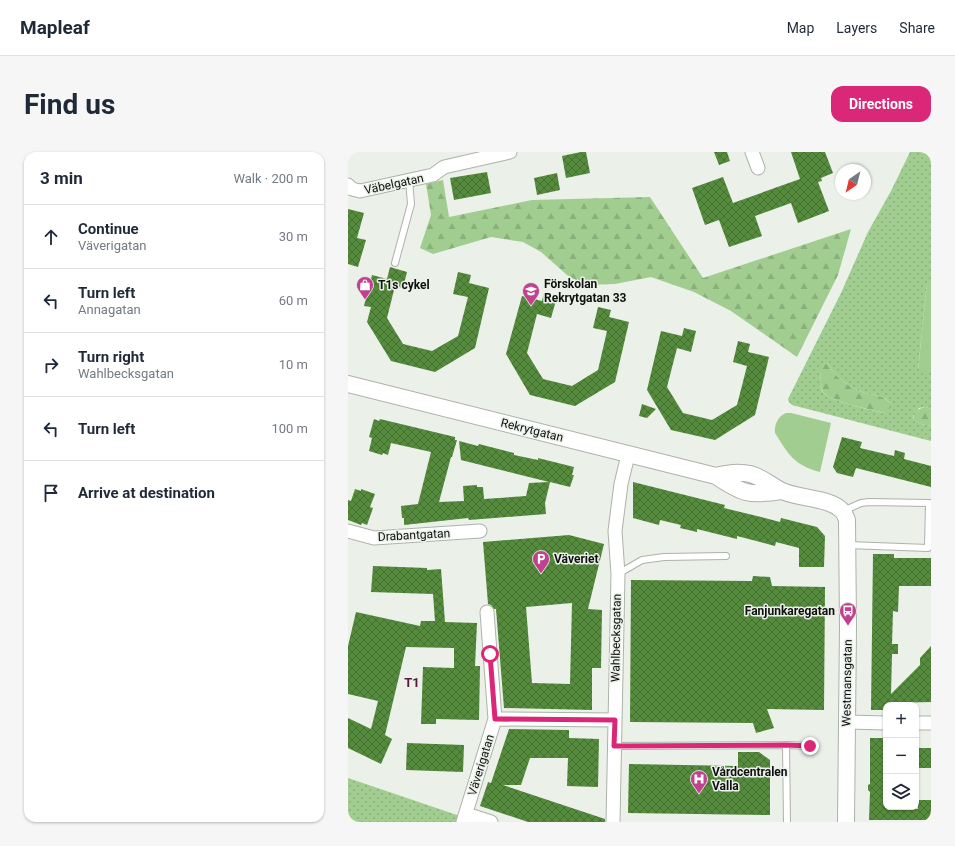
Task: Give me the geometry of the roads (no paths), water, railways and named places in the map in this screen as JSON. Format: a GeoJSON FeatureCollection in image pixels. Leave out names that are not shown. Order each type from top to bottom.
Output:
{"type":"FeatureCollection","features":[{"type":"Feature","properties":{"kind":"street","name":"Väbelgatan"},"geometry":{"type":"LineString","coordinates":[[349,188],[360,192],[433,175],[444,167],[510,152]]}},
{"type":"Feature","properties":{"kind":"street"},"geometry":{"type":"LineString","coordinates":[[752,152],[758,168]]}},
{"type":"Feature","properties":{"kind":"street","name":"Rekrytgatan"},"geometry":{"type":"LineString","coordinates":[[348,384],[716,476],[727,473],[749,474],[769,482],[780,490],[832,504],[845,516]]}},
{"type":"Feature","properties":{"kind":"street","name":"Wahlbecksgatan"},"geometry":{"type":"LineString","coordinates":[[613,822],[618,574],[615,531],[621,484],[628,455]]}},
{"type":"Feature","properties":{"kind":"street","name":"Westmansgatan"},"geometry":{"type":"LineString","coordinates":[[845,516],[848,545],[846,822]]}},
{"type":"Feature","properties":{"kind":"street","name":"Drabantgatan"},"geometry":{"type":"LineString","coordinates":[[348,531],[374,538],[480,531]]}},
{"type":"Feature","properties":{"kind":"street","name":"Väverigatan"},"geometry":{"type":"LineString","coordinates":[[465,818],[495,719],[486,612]]}},
{"type":"Feature","properties":{"kind":"street"},"geometry":{"type":"LineString","coordinates":[[495,719],[615,720]]}},
{"type":"Feature","properties":{"kind":"street"},"geometry":{"type":"LineString","coordinates":[[847,722],[883,723]]}},
{"type":"Feature","properties":{"kind":"street"},"geometry":{"type":"LineString","coordinates":[[919,723],[931,723]]}},
{"type":"Feature","properties":{"kind":"street"},"geometry":{"type":"LineString","coordinates":[[465,818],[491,822]]}},
{"type":"Feature","properties":{"kind":"lane"},"geometry":{"type":"LineString","coordinates":[[395,263],[410,204],[409,180]]}},
{"type":"Feature","properties":{"kind":"lane"},"geometry":{"type":"LineString","coordinates":[[845,516],[861,503],[929,503],[928,548],[848,545]]}},
{"type":"Feature","properties":{"kind":"lane"},"geometry":{"type":"LineString","coordinates":[[618,574],[642,560],[664,557],[726,556]]}},
{"type":"Feature","properties":{"kind":"lane"},"geometry":{"type":"LineString","coordinates":[[786,745],[787,822]]}},
{"type":"Feature","properties":{"kind":"lane"},"geometry":{"type":"LineString","coordinates":[[614,746],[810,746]]}},
{"type":"Feature","properties":{"kind":"place","name":"T1s cykel"},"geometry":{"type":"Point","coordinates":[365,300]}},
{"type":"Feature","properties":{"kind":"place","name":"Förskolan Rekrytgatan 33"},"geometry":{"type":"Point","coordinates":[531,306]}},
{"type":"Feature","properties":{"kind":"place","name":"Väveriet"},"geometry":{"type":"Point","coordinates":[541,574]}},
{"type":"Feature","properties":{"kind":"place","name":"Fanjunkaregatan"},"geometry":{"type":"Point","coordinates":[848,626]}},
{"type":"Feature","properties":{"kind":"place","name":"Vårdcentralen Valla"},"geometry":{"type":"Point","coordinates":[699,794]}},
{"type":"Feature","properties":{"kind":"district","name":"T1"},"geometry":{"type":"Point","coordinates":[412,682]}}]}
